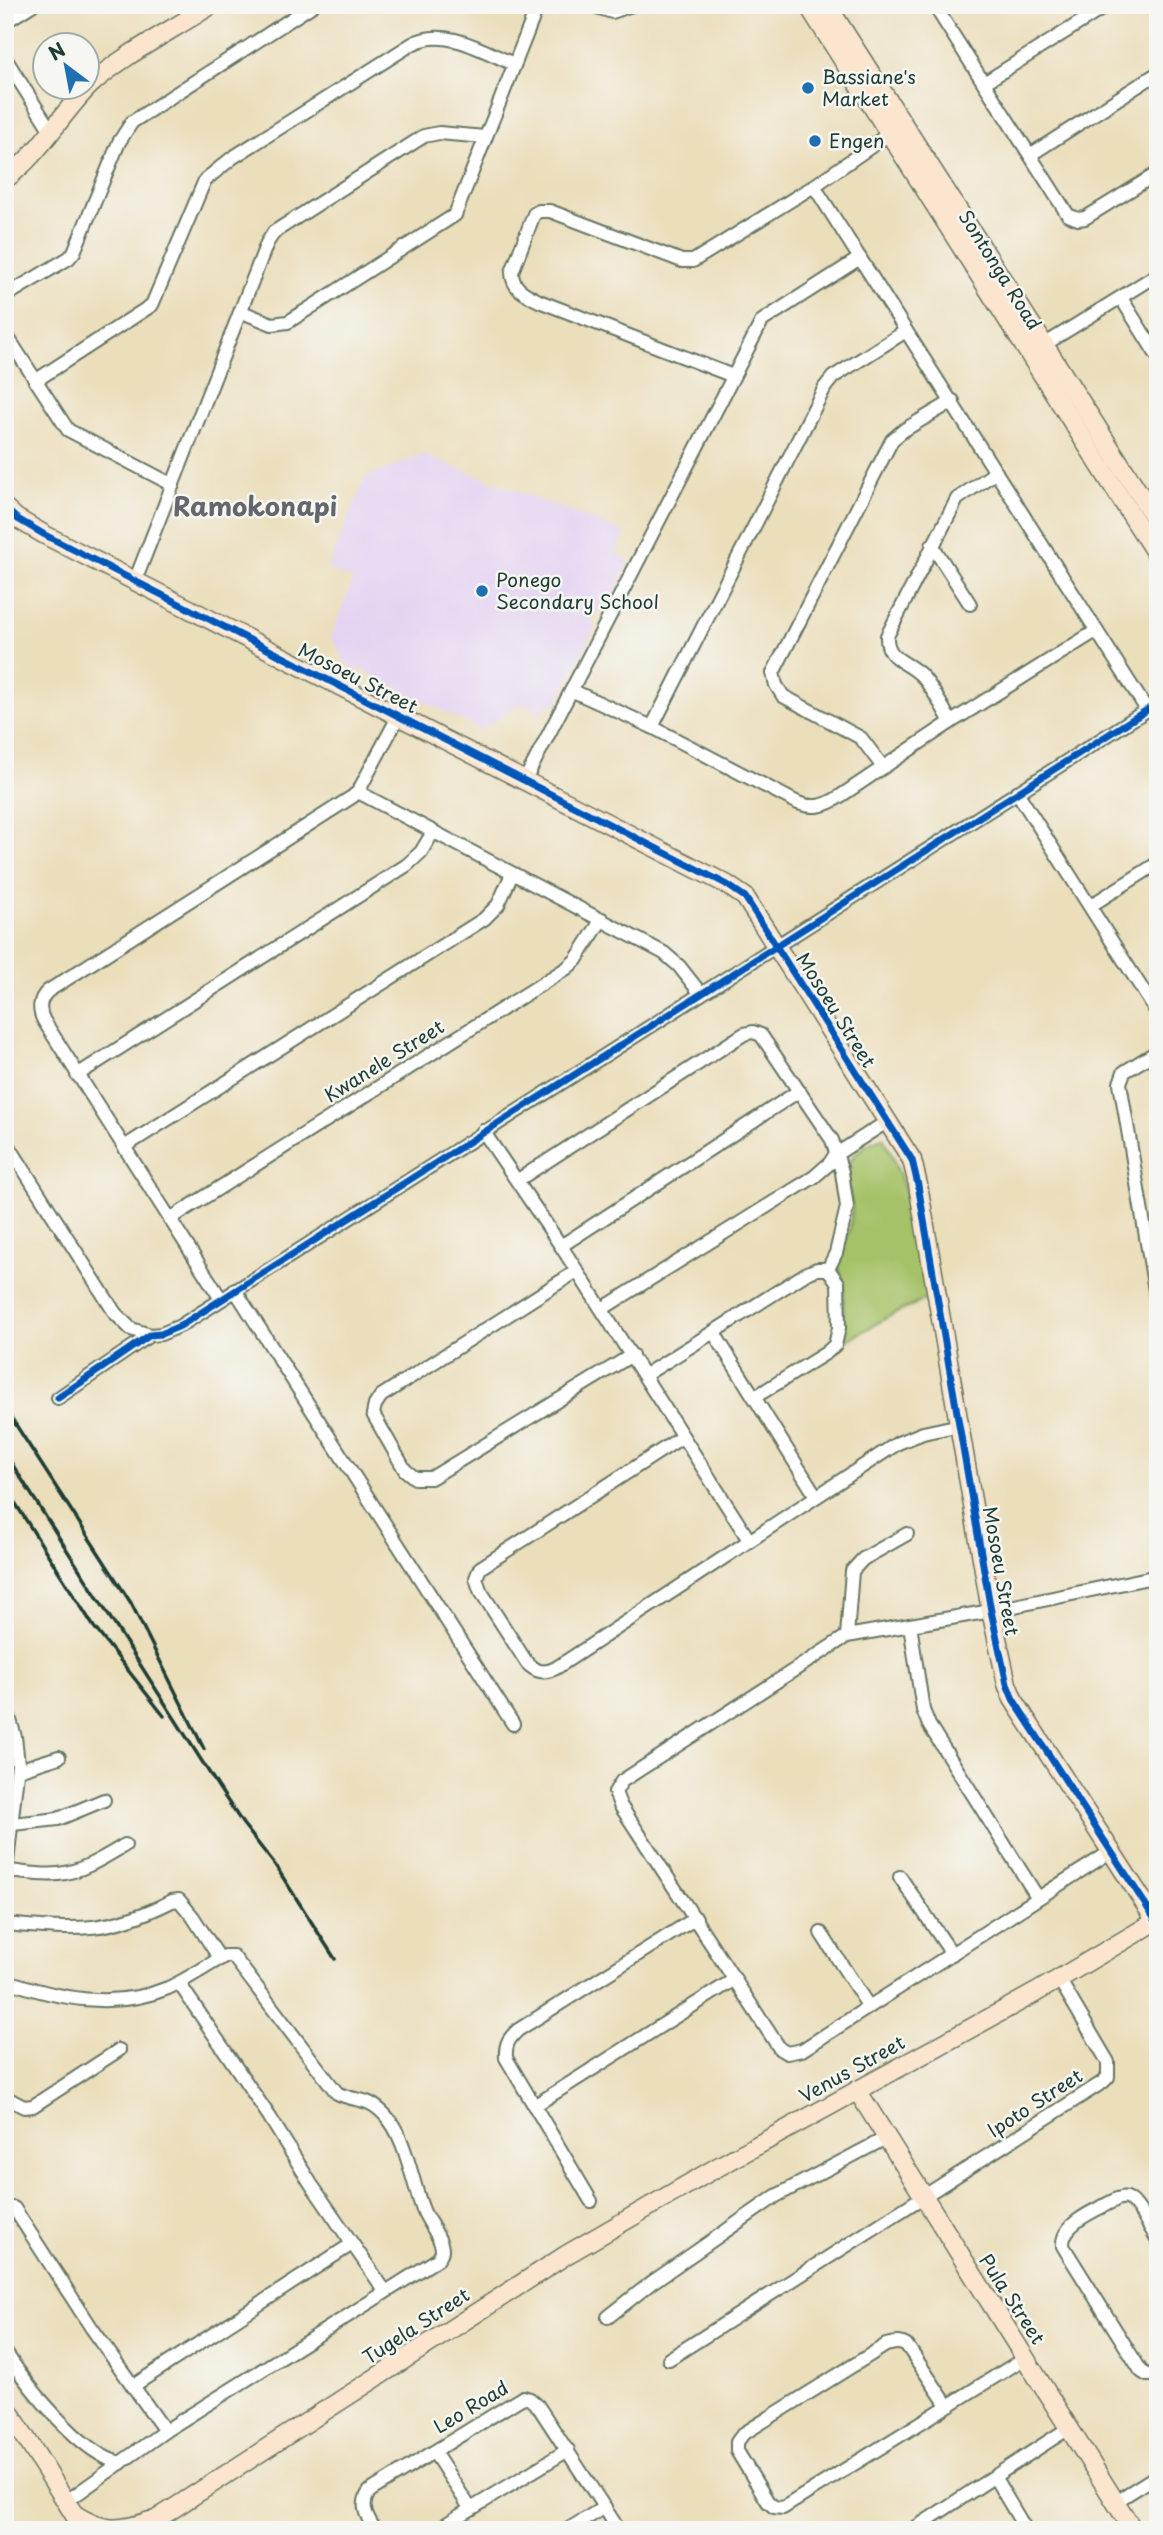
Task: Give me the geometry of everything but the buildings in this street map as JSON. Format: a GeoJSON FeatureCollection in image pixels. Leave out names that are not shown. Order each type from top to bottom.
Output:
{"type":"FeatureCollection","features":[{"type":"Feature","properties":{"kind":"street"},"geometry":{"type":"LineString","coordinates":[[5,22],[32,5]]}},
{"type":"Feature","properties":{"kind":"street"},"geometry":{"type":"LineString","coordinates":[[5,178],[28,160],[80,96],[100,76],[211,5]]}},
{"type":"Feature","properties":{"kind":"street"},"geometry":{"type":"LineString","coordinates":[[5,296],[69,258],[74,252],[119,142],[132,122],[313,5]]}},
{"type":"Feature","properties":{"kind":"street"},"geometry":{"type":"LineString","coordinates":[[242,312],[272,324],[288,322],[445,223],[457,211],[538,5]]}},
{"type":"Feature","properties":{"kind":"street"},"geometry":{"type":"LineString","coordinates":[[590,5],[612,12],[632,5]]}},
{"type":"Feature","properties":{"kind":"street","name":"Sontonga Road"},"geometry":{"type":"LineString","coordinates":[[808,5],[1045,345],[1158,523]]}},
{"type":"Feature","properties":{"kind":"street","name":"Sontonga Road"},"geometry":{"type":"LineString","coordinates":[[827,5],[896,129],[1029,355],[1158,557]]}},
{"type":"Feature","properties":{"kind":"street"},"geometry":{"type":"LineString","coordinates":[[984,83],[1108,5]]}},
{"type":"Feature","properties":{"kind":"street"},"geometry":{"type":"LineString","coordinates":[[941,7],[984,83],[1064,210],[1072,218],[1092,215],[1158,173]]}},
{"type":"Feature","properties":{"kind":"street"},"geometry":{"type":"LineString","coordinates":[[36,381],[152,305],[201,187],[209,175],[232,158],[426,37],[448,38],[514,64]]}},
{"type":"Feature","properties":{"kind":"street"},"geometry":{"type":"LineString","coordinates":[[5,58],[51,131]]}},
{"type":"Feature","properties":{"kind":"street"},"geometry":{"type":"LineString","coordinates":[[1030,155],[1158,74]]}},
{"type":"Feature","properties":{"kind":"street"},"geometry":{"type":"LineString","coordinates":[[733,376],[524,294],[514,284],[512,272],[534,215],[544,210],[682,261],[693,261],[814,186],[896,129]]}},
{"type":"Feature","properties":{"kind":"street"},"geometry":{"type":"LineString","coordinates":[[135,581],[267,243],[278,228],[424,136],[439,133],[485,137]]}},
{"type":"Feature","properties":{"kind":"street"},"geometry":{"type":"LineString","coordinates":[[58,1398],[150,1335],[170,1331],[1152,706],[1096,631],[953,401],[814,186]]}},
{"type":"Feature","properties":{"kind":"street"},"geometry":{"type":"LineString","coordinates":[[525,780],[733,376],[766,318],[860,258]]}},
{"type":"Feature","properties":{"kind":"street"},"geometry":{"type":"LineString","coordinates":[[1029,355],[1158,274]]}},
{"type":"Feature","properties":{"kind":"street"},"geometry":{"type":"LineString","coordinates":[[1121,298],[1158,357]]}},
{"type":"Feature","properties":{"kind":"street"},"geometry":{"type":"LineString","coordinates":[[652,727],[825,387],[833,377],[906,331]]}},
{"type":"Feature","properties":{"kind":"street"},"geometry":{"type":"LineString","coordinates":[[5,332],[59,419],[73,434],[173,485]]}},
{"type":"Feature","properties":{"kind":"street"},"geometry":{"type":"LineString","coordinates":[[883,766],[861,738],[783,696],[773,673],[892,440],[953,401]]}},
{"type":"Feature","properties":{"kind":"street"},"geometry":{"type":"LineString","coordinates":[[951,722],[922,677],[893,656],[887,644],[889,629],[959,497],[996,472]]}},
{"type":"Feature","properties":{"kind":"street","name":"Mosoeu Street"},"geometry":{"type":"LineString","coordinates":[[6,513],[735,888],[745,897],[908,1153],[916,1175],[991,1611],[1007,1684],[1013,1699],[1110,1852],[1157,1920]]}},
{"type":"Feature","properties":{"kind":"street"},"geometry":{"type":"LineString","coordinates":[[932,545],[970,604]]}},
{"type":"Feature","properties":{"kind":"street"},"geometry":{"type":"LineString","coordinates":[[573,691],[652,727],[806,806],[819,806],[832,802],[883,766],[1096,631]]}},
{"type":"Feature","properties":{"kind":"street"},"geometry":{"type":"LineString","coordinates":[[220,1299],[40,1014],[43,995],[345,803],[358,792],[398,717]]}},
{"type":"Feature","properties":{"kind":"street"},"geometry":{"type":"LineString","coordinates":[[358,792],[670,957],[701,994]]}},
{"type":"Feature","properties":{"kind":"street"},"geometry":{"type":"LineString","coordinates":[[1017,792],[1158,1014]]}},
{"type":"Feature","properties":{"kind":"street"},"geometry":{"type":"LineString","coordinates":[[77,1075],[407,865],[421,852],[433,832]]}},
{"type":"Feature","properties":{"kind":"street"},"geometry":{"type":"LineString","coordinates":[[1090,906],[1158,863]]}},
{"type":"Feature","properties":{"kind":"street"},"geometry":{"type":"LineString","coordinates":[[124,1147],[484,919],[498,905],[512,874]]}},
{"type":"Feature","properties":{"kind":"street","name":"Kwanele Street"},"geometry":{"type":"LineString","coordinates":[[170,1219],[567,968],[576,960],[601,919]]}},
{"type":"Feature","properties":{"kind":"street"},"geometry":{"type":"LineString","coordinates":[[518,1180],[749,1032],[756,1032],[764,1038],[832,1140],[845,1185],[847,1206],[836,1253],[828,1269]]}},
{"type":"Feature","properties":{"kind":"street"},"geometry":{"type":"LineString","coordinates":[[1158,1051],[1124,1072],[1120,1087],[1158,1308]]}},
{"type":"Feature","properties":{"kind":"street"},"geometry":{"type":"LineString","coordinates":[[561,1246],[799,1091]]}},
{"type":"Feature","properties":{"kind":"street"},"geometry":{"type":"LineString","coordinates":[[602,1309],[814,1177],[835,1155],[888,1121]]}},
{"type":"Feature","properties":{"kind":"street"},"geometry":{"type":"LineString","coordinates":[[483,1131],[632,1354],[749,1540]]}},
{"type":"Feature","properties":{"kind":"street"},"geometry":{"type":"LineString","coordinates":[[5,1140],[115,1313],[131,1329],[150,1335]]}},
{"type":"Feature","properties":{"kind":"street"},"geometry":{"type":"LineString","coordinates":[[645,1375],[807,1273],[828,1269],[838,1283],[839,1328],[835,1345],[755,1397]]}},
{"type":"Feature","properties":{"kind":"street"},"geometry":{"type":"LineString","coordinates":[[577,1272],[381,1396],[373,1414],[405,1469],[415,1478],[431,1478],[632,1354]]}},
{"type":"Feature","properties":{"kind":"street"},"geometry":{"type":"LineString","coordinates":[[235,1290],[513,1724]]}},
{"type":"Feature","properties":{"kind":"street"},"geometry":{"type":"LineString","coordinates":[[714,1333],[816,1496]]}},
{"type":"Feature","properties":{"kind":"street"},"geometry":{"type":"LineString","coordinates":[[682,1437],[480,1568],[476,1578],[480,1590],[527,1663],[538,1671],[556,1668],[907,1438],[960,1425]]}},
{"type":"Feature","properties":{"kind":"street"},"geometry":{"type":"LineString","coordinates":[[847,1636],[852,1571],[863,1559],[907,1534]]}},
{"type":"Feature","properties":{"kind":"street"},"geometry":{"type":"LineString","coordinates":[[1110,1852],[802,2050],[787,2053],[780,2049],[734,1979],[620,1805],[615,1791],[622,1781],[847,1636],[991,1611],[1158,1576]]}},
{"type":"Feature","properties":{"kind":"street"},"geometry":{"type":"LineString","coordinates":[[910,1625],[923,1710],[929,1725],[1038,1898]]}},
{"type":"Feature","properties":{"kind":"street"},"geometry":{"type":"LineString","coordinates":[[5,1703],[15,1737],[18,1770],[6,1875],[67,1873],[125,1845]]}},
{"type":"Feature","properties":{"kind":"street"},"geometry":{"type":"LineString","coordinates":[[18,1770],[59,1757]]}},
{"type":"Feature","properties":{"kind":"street"},"geometry":{"type":"LineString","coordinates":[[13,1824],[58,1819],[104,1800]]}},
{"type":"Feature","properties":{"kind":"street"},"geometry":{"type":"LineString","coordinates":[[900,1877],[953,1954]]}},
{"type":"Feature","properties":{"kind":"street"},"geometry":{"type":"LineString","coordinates":[[5,1924],[61,1929],[103,1927],[133,1920],[179,1900],[220,1959]]}},
{"type":"Feature","properties":{"kind":"street"},"geometry":{"type":"LineString","coordinates":[[591,2201],[506,2058],[505,2047],[509,2038],[518,2030],[696,1918]]}},
{"type":"Feature","properties":{"kind":"street","name":"Venus Street"},"geometry":{"type":"LineString","coordinates":[[566,2255],[716,2168],[1059,1979],[1157,1920]]}},
{"type":"Feature","properties":{"kind":"street"},"geometry":{"type":"LineString","coordinates":[[821,1933],[869,2007]]}},
{"type":"Feature","properties":{"kind":"street"},"geometry":{"type":"LineString","coordinates":[[5,1980],[56,1996],[94,2001],[152,1994],[179,1983],[228,1955],[237,1960],[337,2093],[344,2097],[362,2098],[388,2117],[411,2172],[421,2206],[442,2247],[438,2259],[165,2431],[121,2463],[72,2521]]}},
{"type":"Feature","properties":{"kind":"street"},"geometry":{"type":"LineString","coordinates":[[534,2106],[734,1979]]}},
{"type":"Feature","properties":{"kind":"street","name":"Ipoto Street"},"geometry":{"type":"LineString","coordinates":[[923,2198],[1108,2077],[1108,2062],[1059,1979]]}},
{"type":"Feature","properties":{"kind":"street"},"geometry":{"type":"LineString","coordinates":[[179,1983],[385,2291]]}},
{"type":"Feature","properties":{"kind":"street"},"geometry":{"type":"LineString","coordinates":[[5,2097],[24,2108],[33,2106],[119,2050]]}},
{"type":"Feature","properties":{"kind":"street","name":"Pula Street"},"geometry":{"type":"LineString","coordinates":[[857,2090],[1133,2530]]}},
{"type":"Feature","properties":{"kind":"street"},"geometry":{"type":"LineString","coordinates":[[608,2317],[650,2283],[776,2196],[886,2138]]}},
{"type":"Feature","properties":{"kind":"street"},"geometry":{"type":"LineString","coordinates":[[1158,2239],[1135,2205],[1124,2197],[1069,2228],[1062,2239],[1063,2246],[1142,2371],[1147,2375],[1158,2375]]}},
{"type":"Feature","properties":{"kind":"street"},"geometry":{"type":"LineString","coordinates":[[669,2359],[923,2198]]}},
{"type":"Feature","properties":{"kind":"street"},"geometry":{"type":"LineString","coordinates":[[14,2208],[165,2431]]}},
{"type":"Feature","properties":{"kind":"street"},"geometry":{"type":"LineString","coordinates":[[133,2386],[352,2244]]}},
{"type":"Feature","properties":{"kind":"street","name":"Tugela Street"},"geometry":{"type":"LineString","coordinates":[[140,2530],[157,2524],[210,2494],[290,2434],[566,2255]]}},
{"type":"Feature","properties":{"kind":"street"},"geometry":{"type":"LineString","coordinates":[[947,2405],[908,2347],[895,2343],[886,2345],[743,2434],[737,2442],[737,2451],[768,2502],[774,2507],[783,2508],[1025,2358]]}},
{"type":"Feature","properties":{"kind":"street"},"geometry":{"type":"LineString","coordinates":[[5,2352],[57,2417],[88,2448],[110,2461],[121,2463]]}},
{"type":"Feature","properties":{"kind":"street","name":"Leo Road"},"geometry":{"type":"LineString","coordinates":[[375,2530],[366,2514],[365,2498],[370,2491],[523,2398],[530,2399],[538,2406],[619,2530]]}},
{"type":"Feature","properties":{"kind":"street"},"geometry":{"type":"LineString","coordinates":[[5,2405],[72,2521]]}},
{"type":"Feature","properties":{"kind":"street"},"geometry":{"type":"LineString","coordinates":[[5,2424],[72,2521],[118,2530],[157,2524]]}},
{"type":"Feature","properties":{"kind":"street"},"geometry":{"type":"LineString","coordinates":[[912,2530],[1069,2428]]}},
{"type":"Feature","properties":{"kind":"street"},"geometry":{"type":"LineString","coordinates":[[438,2529],[568,2450]]}},
{"type":"Feature","properties":{"kind":"street"},"geometry":{"type":"LineString","coordinates":[[434,2452],[470,2508]]}},
{"type":"Feature","properties":{"kind":"street"},"geometry":{"type":"LineString","coordinates":[[1115,2502],[1158,2475]]}},
{"type":"Feature","properties":{"kind":"street"},"geometry":{"type":"LineString","coordinates":[[995,2478],[1026,2530]]}},
{"type":"Feature","properties":{"kind":"street"},"geometry":{"type":"LineString","coordinates":[[567,2530],[605,2507]]}},
{"type":"Feature","properties":{"kind":"shaded area","name":"Ponego Secondary School"},"geometry":{"type":"Polygon","coordinates":[[[424,455],[626,533],[615,553],[630,561],[609,603],[600,606],[592,622],[594,629],[555,707],[548,703],[541,713],[522,703],[481,730],[358,668],[356,670],[348,666],[349,663],[344,660],[331,637],[353,580],[327,569],[366,477],[424,455]]]}},
{"type":"Feature","properties":{"kind":"green space"},"geometry":{"type":"Polygon","coordinates":[[[883,1137],[907,1196],[929,1298],[846,1341],[843,1340],[844,1283],[837,1263],[850,1229],[852,1208],[846,1170],[854,1155],[864,1146],[883,1137]]]}},
{"type":"Feature","properties":{"kind":"railway"},"geometry":{"type":"LineString","coordinates":[[5,1408],[131,1603],[204,1749]]}},
{"type":"Feature","properties":{"kind":"railway"},"geometry":{"type":"LineString","coordinates":[[5,1453],[219,1788],[275,1865],[335,1959]]}},
{"type":"Feature","properties":{"kind":"railway"},"geometry":{"type":"LineString","coordinates":[[5,1487],[94,1627],[164,1716]]}},
{"type":"Feature","properties":{"kind":"cycle path"},"geometry":{"type":"LineString","coordinates":[[5,508],[16,518],[45,535],[726,884],[745,897],[912,1160],[991,1611],[1007,1684],[1013,1699],[1156,1921]]}},
{"type":"Feature","properties":{"kind":"cycle path"},"geometry":{"type":"LineString","coordinates":[[58,1398],[150,1335],[161,1334],[180,1326],[1158,703]]}},
{"type":"Feature","properties":{"kind":"place","name":"Bassiane's Market"},"geometry":{"type":"Point","coordinates":[808,88]}},
{"type":"Feature","properties":{"kind":"place","name":"Engen"},"geometry":{"type":"Point","coordinates":[815,141]}},
{"type":"Feature","properties":{"kind":"place","name":"Ponego Secondary School"},"geometry":{"type":"Point","coordinates":[482,591]}},
{"type":"Feature","properties":{"kind":"district","name":"Ramokonapi"},"geometry":{"type":"Point","coordinates":[255,507]}}]}
